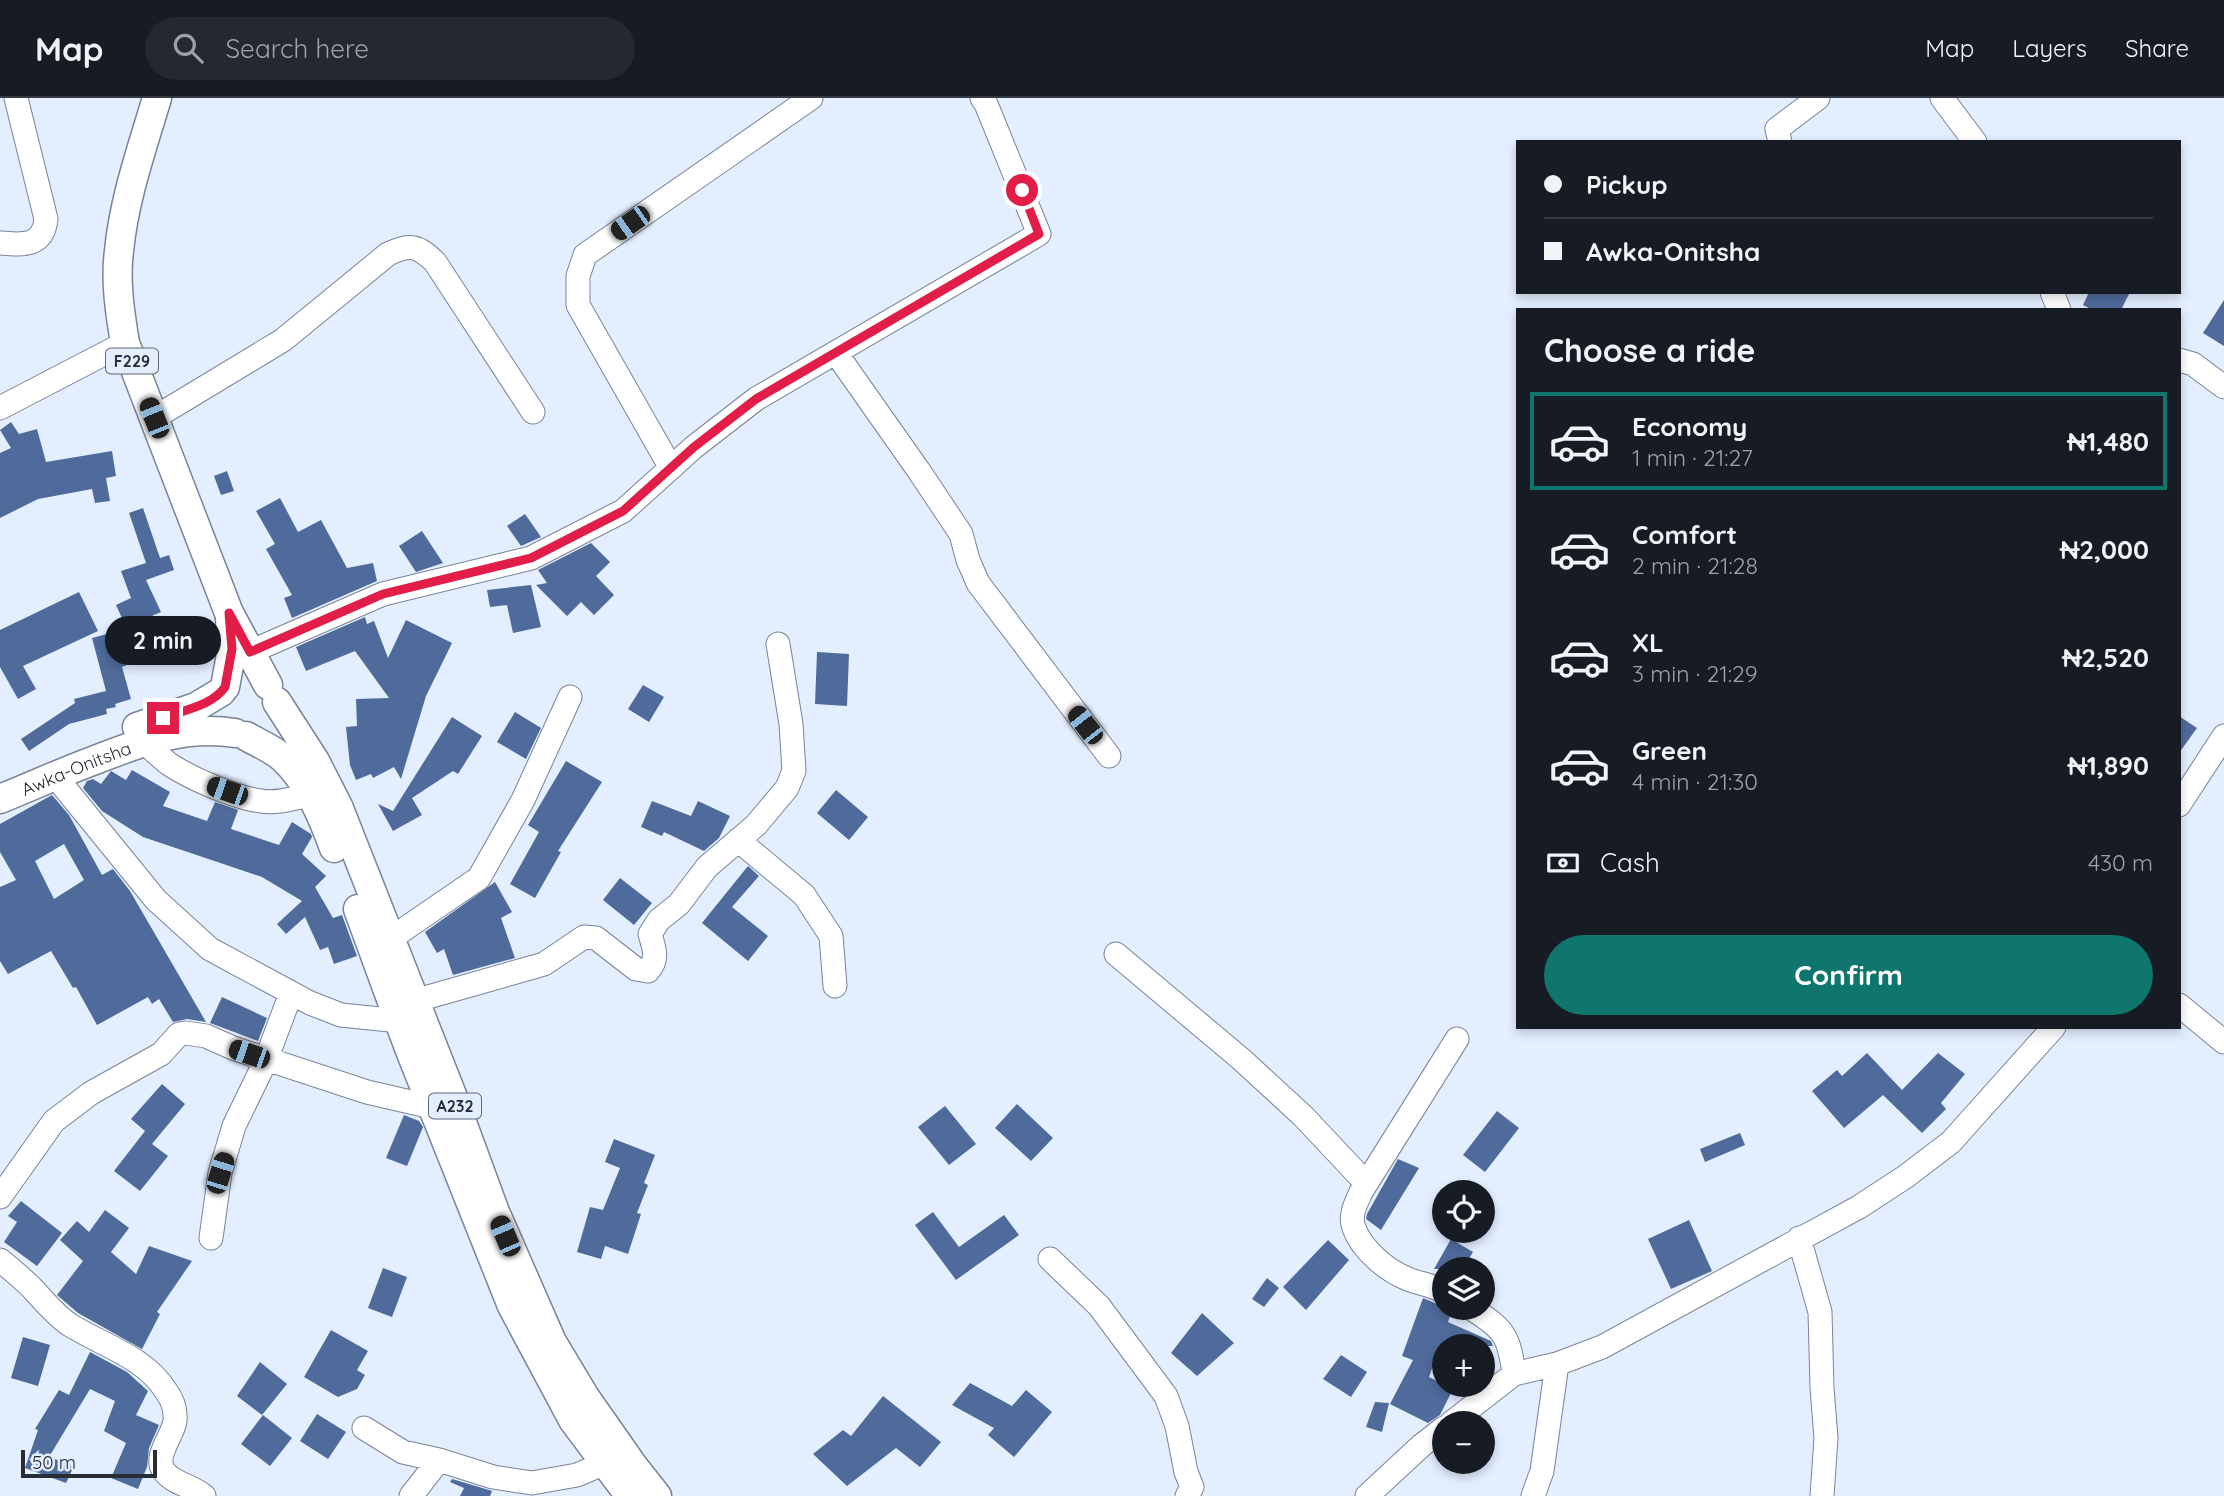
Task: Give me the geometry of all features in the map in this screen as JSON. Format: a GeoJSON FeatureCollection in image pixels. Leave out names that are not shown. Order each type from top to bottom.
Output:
{"type":"FeatureCollection","features":[{"type":"Feature","properties":{"kind":"main road","name":"F229"},"geometry":{"type":"LineString","coordinates":[[157,98],[134,176],[118,252],[119,305],[125,343],[229,613],[273,693]]}},
{"type":"Feature","properties":{"kind":"main road","name":"F229"},"geometry":{"type":"LineString","coordinates":[[223,689],[232,649],[229,613]]}},
{"type":"Feature","properties":{"kind":"main road"},"geometry":{"type":"LineString","coordinates":[[251,676],[273,693],[277,713],[273,722],[256,735],[240,735],[228,729],[219,715],[218,699],[223,689],[241,677],[251,676]]}},
{"type":"Feature","properties":{"kind":"main road","name":"Awka-Onitsha"},"geometry":{"type":"LineString","coordinates":[[0,782],[87,745],[195,707],[223,689]]}},
{"type":"Feature","properties":{"kind":"main road","name":"A232"},"geometry":{"type":"LineString","coordinates":[[273,693],[315,761],[338,806],[390,939],[432,1107],[512,1306],[573,1420],[630,1496]]}},
{"type":"Feature","properties":{"kind":"main road","name":"Awka-Onitsha"},"geometry":{"type":"LineString","coordinates":[[0,799],[144,742],[178,733],[202,731],[240,735]]}},
{"type":"Feature","properties":{"kind":"main road","name":"A232"},"geometry":{"type":"LineString","coordinates":[[240,735],[283,758],[297,775],[324,821],[552,1342],[585,1397],[657,1496]]}},
{"type":"Feature","properties":{"kind":"street"},"geometry":{"type":"LineString","coordinates":[[0,243],[27,244],[38,239],[45,230],[46,219],[16,98]]}},
{"type":"Feature","properties":{"kind":"street"},"geometry":{"type":"LineString","coordinates":[[671,468],[578,305],[578,276],[585,255],[811,98]]}},
{"type":"Feature","properties":{"kind":"street"},"geometry":{"type":"LineString","coordinates":[[250,652],[383,594],[531,558],[623,511],[756,399],[1039,234],[982,98]]}},
{"type":"Feature","properties":{"kind":"street"},"geometry":{"type":"LineString","coordinates":[[1780,140],[1777,129],[1818,98]]}},
{"type":"Feature","properties":{"kind":"street"},"geometry":{"type":"LineString","coordinates":[[1942,98],[1974,140]]}},
{"type":"Feature","properties":{"kind":"street"},"geometry":{"type":"LineString","coordinates":[[154,418],[284,340],[388,254],[406,246],[422,250],[436,262],[533,412]]}},
{"type":"Feature","properties":{"kind":"street"},"geometry":{"type":"LineString","coordinates":[[0,408],[125,343]]}},
{"type":"Feature","properties":{"kind":"street"},"geometry":{"type":"LineString","coordinates":[[836,353],[961,534],[978,583],[1109,756]]}},
{"type":"Feature","properties":{"kind":"street"},"geometry":{"type":"LineString","coordinates":[[2181,361],[2193,365],[2224,387]]}},
{"type":"Feature","properties":{"kind":"street"},"geometry":{"type":"LineString","coordinates":[[55,776],[156,900],[210,948],[310,1003],[341,1015],[407,1011],[544,964],[584,937],[596,938],[636,969],[648,971],[654,964],[656,955],[650,934],[659,920],[679,904],[707,867],[756,825],[787,788],[794,771],[791,724],[778,644]]}},
{"type":"Feature","properties":{"kind":"street"},"geometry":{"type":"LineString","coordinates":[[390,939],[480,878],[523,800],[570,697]]}},
{"type":"Feature","properties":{"kind":"street"},"geometry":{"type":"LineString","coordinates":[[2181,802],[2224,738]]}},
{"type":"Feature","properties":{"kind":"street"},"geometry":{"type":"LineString","coordinates":[[144,742],[169,764],[213,786],[241,796],[274,802],[310,796]]}},
{"type":"Feature","properties":{"kind":"street"},"geometry":{"type":"LineString","coordinates":[[738,840],[804,895],[831,936],[835,986]]}},
{"type":"Feature","properties":{"kind":"street"},"geometry":{"type":"LineString","coordinates":[[1116,954],[1241,1059],[1303,1116],[1366,1183]]}},
{"type":"Feature","properties":{"kind":"street"},"geometry":{"type":"LineString","coordinates":[[211,1238],[220,1173],[234,1126],[265,1059],[291,993]]}},
{"type":"Feature","properties":{"kind":"street"},"geometry":{"type":"LineString","coordinates":[[2181,1007],[2224,1042]]}},
{"type":"Feature","properties":{"kind":"street"},"geometry":{"type":"LineString","coordinates":[[1466,1411],[1514,1374],[1557,1364],[1602,1347],[1859,1207],[1951,1142],[2052,1029]]}},
{"type":"Feature","properties":{"kind":"street"},"geometry":{"type":"LineString","coordinates":[[0,1197],[54,1122],[91,1093],[161,1054],[179,1034],[206,1036],[265,1059],[367,1092],[432,1107]]}},
{"type":"Feature","properties":{"kind":"street"},"geometry":{"type":"LineString","coordinates":[[1432,1286],[1391,1270],[1367,1250],[1353,1227],[1353,1211],[1366,1183],[1457,1039]]}},
{"type":"Feature","properties":{"kind":"street"},"geometry":{"type":"LineString","coordinates":[[1799,1238],[1820,1312],[1826,1438],[1822,1496]]}},
{"type":"Feature","properties":{"kind":"street"},"geometry":{"type":"LineString","coordinates":[[1050,1259],[1099,1306],[1166,1396],[1177,1426],[1186,1472],[1192,1487],[1187,1496]]}},
{"type":"Feature","properties":{"kind":"street"},"geometry":{"type":"LineString","coordinates":[[0,1260],[69,1324],[149,1370],[166,1390],[174,1405],[175,1420],[160,1460],[162,1469],[171,1478],[198,1490],[204,1496]]}},
{"type":"Feature","properties":{"kind":"street"},"geometry":{"type":"LineString","coordinates":[[1489,1320],[1504,1332],[1511,1348],[1514,1374]]}},
{"type":"Feature","properties":{"kind":"street"},"geometry":{"type":"LineString","coordinates":[[1533,1496],[1542,1471],[1557,1364]]}},
{"type":"Feature","properties":{"kind":"street"},"geometry":{"type":"LineString","coordinates":[[364,1428],[403,1452],[493,1477],[532,1483],[577,1475],[605,1463]]}},
{"type":"Feature","properties":{"kind":"street"},"geometry":{"type":"LineString","coordinates":[[1367,1496],[1432,1437]]}},
{"type":"Feature","properties":{"kind":"street"},"geometry":{"type":"LineString","coordinates":[[411,1496],[439,1460]]}},
{"type":"Feature","properties":{"kind":"building"},"geometry":{"type":"Polygon","coordinates":[[[2088,294],[2129,294],[2122,308],[2089,308],[2083,305],[2088,294]]]}},
{"type":"Feature","properties":{"kind":"building"},"geometry":{"type":"Polygon","coordinates":[[[2224,300],[2224,346],[2203,333],[2224,300]]]}},
{"type":"Feature","properties":{"kind":"building"},"geometry":{"type":"Polygon","coordinates":[[[11,422],[19,434],[37,429],[46,462],[112,451],[116,476],[106,478],[110,501],[95,503],[92,489],[38,499],[0,518],[0,453],[11,448],[0,430],[11,422]]]}},
{"type":"Feature","properties":{"kind":"building"},"geometry":{"type":"Polygon","coordinates":[[[227,471],[234,491],[221,495],[214,476],[227,471]]]}},
{"type":"Feature","properties":{"kind":"building"},"geometry":{"type":"Polygon","coordinates":[[[280,498],[298,532],[321,520],[347,568],[373,563],[377,581],[292,618],[284,598],[292,595],[266,549],[275,544],[256,511],[280,498]]]}},
{"type":"Feature","properties":{"kind":"building"},"geometry":{"type":"Polygon","coordinates":[[[143,508],[160,558],[169,555],[174,570],[146,580],[161,612],[126,627],[116,605],[131,598],[121,571],[146,563],[129,513],[143,508]]]}},
{"type":"Feature","properties":{"kind":"building"},"geometry":{"type":"Polygon","coordinates":[[[525,514],[541,537],[521,546],[507,526],[525,514]]]}},
{"type":"Feature","properties":{"kind":"building"},"geometry":{"type":"Polygon","coordinates":[[[422,531],[443,563],[416,572],[399,546],[422,531]]]}},
{"type":"Feature","properties":{"kind":"building"},"geometry":{"type":"Polygon","coordinates":[[[591,543],[610,562],[596,576],[614,595],[594,615],[581,602],[567,616],[536,585],[547,583],[538,570],[591,543]]]}},
{"type":"Feature","properties":{"kind":"building"},"geometry":{"type":"Polygon","coordinates":[[[531,585],[541,627],[513,633],[507,605],[490,607],[487,590],[531,585]]]}},
{"type":"Feature","properties":{"kind":"building"},"geometry":{"type":"Polygon","coordinates":[[[79,592],[98,631],[23,666],[36,689],[18,699],[0,667],[0,630],[79,592]]]}},
{"type":"Feature","properties":{"kind":"building"},"geometry":{"type":"Polygon","coordinates":[[[365,617],[367,624],[374,621],[388,658],[406,620],[452,643],[426,696],[401,779],[394,767],[373,778],[371,774],[356,780],[350,765],[346,727],[357,726],[356,699],[389,698],[355,651],[306,671],[296,647],[365,617]]]}},
{"type":"Feature","properties":{"kind":"building"},"geometry":{"type":"Polygon","coordinates":[[[133,627],[145,658],[122,667],[131,699],[106,709],[107,714],[69,724],[29,751],[21,739],[75,703],[74,699],[106,691],[92,638],[133,627]]]}},
{"type":"Feature","properties":{"kind":"building"},"geometry":{"type":"Polygon","coordinates":[[[817,652],[849,654],[847,706],[815,704],[817,652]]]}},
{"type":"Feature","properties":{"kind":"building"},"geometry":{"type":"Polygon","coordinates":[[[643,685],[664,697],[649,722],[628,709],[643,685]]]}},
{"type":"Feature","properties":{"kind":"building"},"geometry":{"type":"Polygon","coordinates":[[[515,712],[541,728],[526,759],[497,742],[515,712]]]}},
{"type":"Feature","properties":{"kind":"building"},"geometry":{"type":"Polygon","coordinates":[[[452,717],[482,736],[458,774],[453,771],[412,798],[422,815],[393,831],[378,804],[393,811],[452,717]]]}},
{"type":"Feature","properties":{"kind":"building"},"geometry":{"type":"Polygon","coordinates":[[[2181,717],[2197,728],[2181,750],[2181,717]]]}},
{"type":"Feature","properties":{"kind":"building"},"geometry":{"type":"Polygon","coordinates":[[[566,761],[602,782],[558,851],[561,852],[535,898],[510,884],[539,832],[528,825],[566,761]]]}},
{"type":"Feature","properties":{"kind":"building"},"geometry":{"type":"Polygon","coordinates":[[[132,770],[170,792],[163,806],[207,821],[215,802],[238,810],[231,829],[279,845],[292,822],[311,834],[312,837],[302,854],[326,876],[315,887],[333,918],[342,915],[357,956],[334,964],[328,947],[320,950],[305,917],[286,934],[277,924],[302,901],[262,877],[143,837],[102,811],[83,788],[87,781],[93,779],[101,784],[111,771],[126,780],[132,770]]]}},
{"type":"Feature","properties":{"kind":"building"},"geometry":{"type":"Polygon","coordinates":[[[836,790],[868,817],[849,840],[817,813],[836,790]]]}},
{"type":"Feature","properties":{"kind":"building"},"geometry":{"type":"Polygon","coordinates":[[[52,795],[69,815],[102,875],[113,869],[130,891],[206,1022],[187,1019],[173,1022],[159,999],[152,1004],[148,997],[97,1025],[76,987],[73,988],[51,951],[8,974],[0,961],[0,887],[16,880],[0,852],[0,824],[52,795]],[[64,844],[35,861],[54,899],[84,880],[64,844]]]}},
{"type":"Feature","properties":{"kind":"building"},"geometry":{"type":"Polygon","coordinates":[[[652,801],[691,816],[698,801],[730,816],[719,838],[704,851],[664,832],[662,836],[641,827],[652,801]]]}},
{"type":"Feature","properties":{"kind":"building"},"geometry":{"type":"Polygon","coordinates":[[[748,866],[759,876],[732,907],[768,936],[748,961],[702,923],[748,866]]]}},
{"type":"Feature","properties":{"kind":"building"},"geometry":{"type":"Polygon","coordinates":[[[620,878],[652,903],[634,925],[603,900],[620,878]]]}},
{"type":"Feature","properties":{"kind":"building"},"geometry":{"type":"Polygon","coordinates":[[[495,882],[512,912],[501,918],[515,958],[453,975],[444,949],[437,953],[425,932],[495,882]]]}},
{"type":"Feature","properties":{"kind":"building"},"geometry":{"type":"Polygon","coordinates":[[[222,997],[267,1018],[258,1041],[210,1023],[222,997]]]}},
{"type":"Feature","properties":{"kind":"building"},"geometry":{"type":"Polygon","coordinates":[[[1867,1053],[1902,1090],[1938,1053],[1965,1074],[1941,1103],[1946,1109],[1922,1133],[1883,1095],[1844,1128],[1812,1091],[1837,1070],[1842,1076],[1867,1053]]]}},
{"type":"Feature","properties":{"kind":"building"},"geometry":{"type":"Polygon","coordinates":[[[162,1084],[185,1104],[152,1144],[168,1156],[140,1191],[114,1171],[145,1131],[131,1119],[162,1084]]]}},
{"type":"Feature","properties":{"kind":"building"},"geometry":{"type":"Polygon","coordinates":[[[1017,1104],[1053,1138],[1031,1161],[995,1128],[1017,1104]]]}},
{"type":"Feature","properties":{"kind":"building"},"geometry":{"type":"Polygon","coordinates":[[[945,1106],[976,1144],[949,1165],[918,1127],[945,1106]]]}},
{"type":"Feature","properties":{"kind":"building"},"geometry":{"type":"Polygon","coordinates":[[[1497,1111],[1519,1128],[1485,1172],[1463,1155],[1497,1111]]]}},
{"type":"Feature","properties":{"kind":"building"},"geometry":{"type":"Polygon","coordinates":[[[404,1115],[419,1121],[423,1127],[407,1166],[386,1158],[404,1115]]]}},
{"type":"Feature","properties":{"kind":"building"},"geometry":{"type":"Polygon","coordinates":[[[1740,1133],[1745,1145],[1705,1162],[1700,1149],[1740,1133]]]}},
{"type":"Feature","properties":{"kind":"building"},"geometry":{"type":"Polygon","coordinates":[[[614,1139],[655,1155],[644,1183],[648,1185],[637,1213],[641,1214],[628,1254],[605,1246],[601,1259],[577,1252],[590,1207],[603,1210],[620,1168],[605,1162],[614,1139]]]}},
{"type":"Feature","properties":{"kind":"building"},"geometry":{"type":"Polygon","coordinates":[[[1398,1159],[1419,1168],[1381,1230],[1366,1219],[1367,1214],[1398,1159]]]}},
{"type":"Feature","properties":{"kind":"building"},"geometry":{"type":"Polygon","coordinates":[[[21,1201],[62,1233],[37,1266],[4,1242],[17,1222],[8,1216],[21,1201]]]}},
{"type":"Feature","properties":{"kind":"building"},"geometry":{"type":"Polygon","coordinates":[[[105,1210],[129,1228],[111,1252],[136,1274],[149,1246],[192,1261],[157,1312],[160,1314],[142,1349],[78,1313],[57,1295],[83,1261],[60,1240],[77,1221],[89,1232],[105,1210]]]}},
{"type":"Feature","properties":{"kind":"building"},"geometry":{"type":"Polygon","coordinates":[[[933,1212],[959,1247],[1004,1215],[1019,1235],[956,1280],[915,1225],[933,1212]]]}},
{"type":"Feature","properties":{"kind":"building"},"geometry":{"type":"Polygon","coordinates":[[[1689,1220],[1712,1271],[1671,1289],[1648,1239],[1689,1220]]]}},
{"type":"Feature","properties":{"kind":"building"},"geometry":{"type":"Polygon","coordinates":[[[1328,1240],[1349,1260],[1306,1310],[1283,1287],[1328,1240]]]}},
{"type":"Feature","properties":{"kind":"building"},"geometry":{"type":"Polygon","coordinates":[[[1449,1243],[1458,1243],[1473,1252],[1470,1257],[1441,1257],[1449,1243]]]}},
{"type":"Feature","properties":{"kind":"building"},"geometry":{"type":"Polygon","coordinates":[[[383,1268],[407,1277],[392,1317],[368,1308],[383,1268]]]}},
{"type":"Feature","properties":{"kind":"building"},"geometry":{"type":"Polygon","coordinates":[[[1267,1278],[1279,1288],[1264,1307],[1252,1299],[1267,1278]]]}},
{"type":"Feature","properties":{"kind":"building"},"geometry":{"type":"Polygon","coordinates":[[[1423,1298],[1432,1302],[1432,1320],[1449,1320],[1475,1334],[1432,1334],[1432,1369],[1429,1377],[1432,1378],[1432,1397],[1449,1397],[1442,1411],[1432,1411],[1432,1420],[1428,1423],[1390,1404],[1413,1360],[1402,1356],[1423,1298]]]}},
{"type":"Feature","properties":{"kind":"building"},"geometry":{"type":"Polygon","coordinates":[[[1202,1313],[1234,1343],[1197,1376],[1171,1353],[1202,1313]]]}},
{"type":"Feature","properties":{"kind":"building"},"geometry":{"type":"Polygon","coordinates":[[[331,1330],[368,1351],[357,1370],[365,1375],[357,1389],[338,1397],[304,1377],[331,1330]]]}},
{"type":"Feature","properties":{"kind":"building"},"geometry":{"type":"Polygon","coordinates":[[[23,1337],[50,1345],[38,1386],[11,1378],[23,1337]]]}},
{"type":"Feature","properties":{"kind":"building"},"geometry":{"type":"Polygon","coordinates":[[[90,1352],[127,1372],[148,1391],[136,1415],[159,1425],[149,1448],[147,1467],[138,1489],[111,1478],[126,1443],[104,1431],[115,1401],[90,1389],[49,1457],[74,1466],[66,1483],[25,1468],[38,1430],[35,1429],[59,1390],[69,1395],[90,1352]]]}},
{"type":"Feature","properties":{"kind":"building"},"geometry":{"type":"Polygon","coordinates":[[[1341,1355],[1367,1372],[1351,1397],[1323,1379],[1341,1355]]]}},
{"type":"Feature","properties":{"kind":"building"},"geometry":{"type":"Polygon","coordinates":[[[260,1362],[287,1384],[262,1415],[237,1396],[260,1362]]]}},
{"type":"Feature","properties":{"kind":"building"},"geometry":{"type":"Polygon","coordinates":[[[970,1383],[1012,1406],[1026,1390],[1052,1412],[1014,1457],[988,1435],[994,1428],[952,1405],[970,1383]]]}},
{"type":"Feature","properties":{"kind":"building"},"geometry":{"type":"Polygon","coordinates":[[[883,1396],[941,1442],[920,1467],[896,1448],[847,1486],[813,1454],[843,1430],[851,1436],[883,1396]]]}},
{"type":"Feature","properties":{"kind":"building"},"geometry":{"type":"Polygon","coordinates":[[[1375,1402],[1389,1403],[1382,1432],[1366,1427],[1375,1402]]]}},
{"type":"Feature","properties":{"kind":"building"},"geometry":{"type":"Polygon","coordinates":[[[317,1414],[346,1432],[328,1459],[300,1441],[317,1414]]]}},
{"type":"Feature","properties":{"kind":"building"},"geometry":{"type":"Polygon","coordinates":[[[263,1415],[292,1438],[270,1466],[241,1444],[263,1415]]]}},
{"type":"Feature","properties":{"kind":"building"},"geometry":{"type":"Polygon","coordinates":[[[452,1479],[492,1491],[490,1496],[460,1496],[464,1488],[450,1482],[452,1479]]]}},
{"type":"Feature","properties":{"kind":"route"},"geometry":{"type":"LineString","coordinates":[[163,718],[211,699],[225,687],[232,649],[229,613],[250,652],[383,594],[531,558],[623,511],[694,447],[756,399],[1039,234],[1022,190]]}}]}
